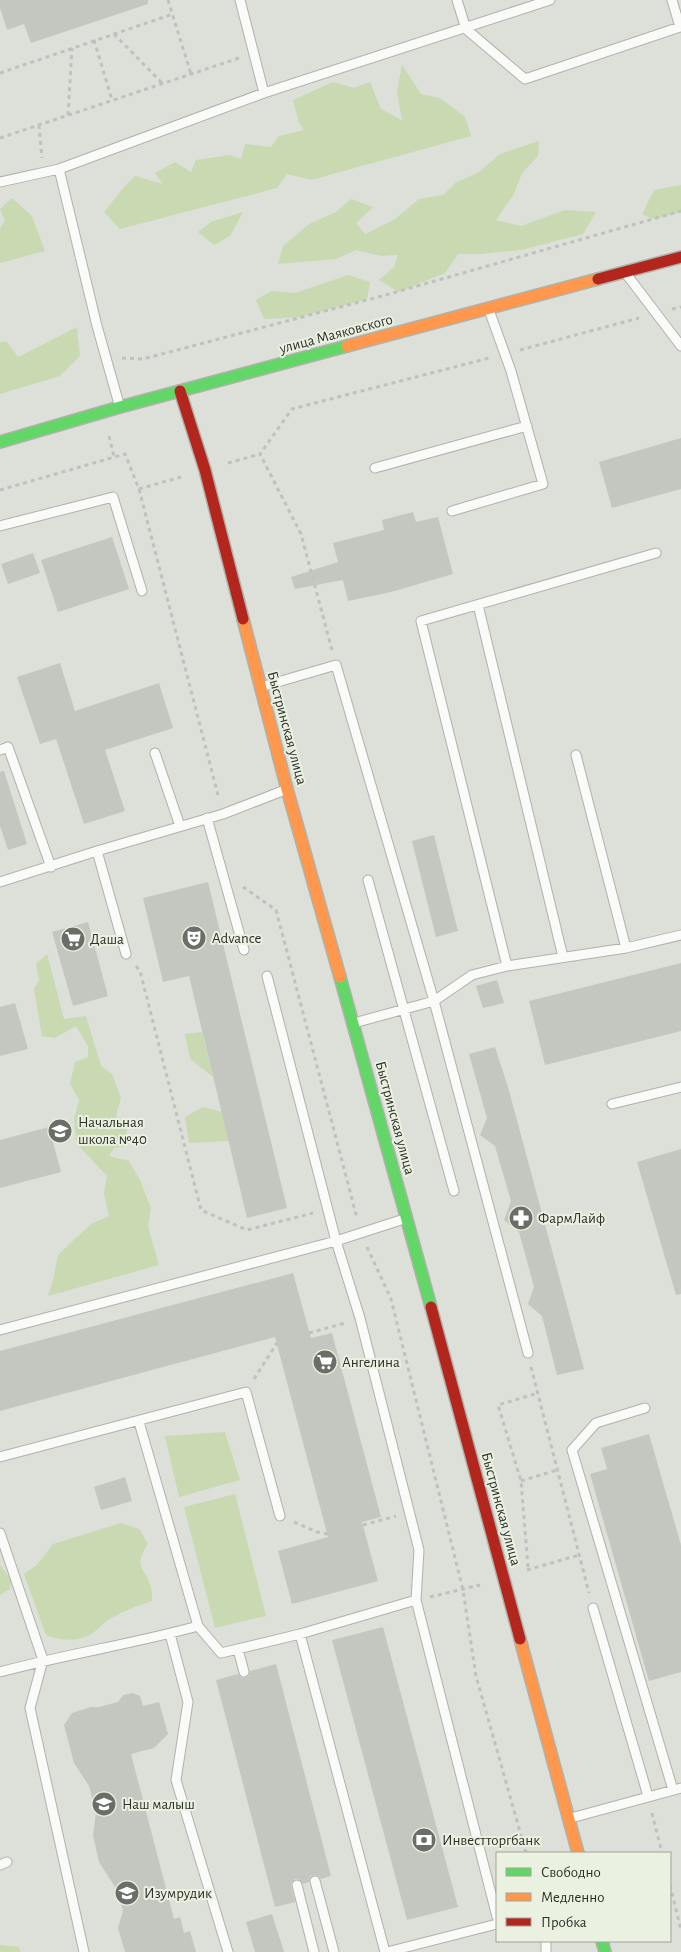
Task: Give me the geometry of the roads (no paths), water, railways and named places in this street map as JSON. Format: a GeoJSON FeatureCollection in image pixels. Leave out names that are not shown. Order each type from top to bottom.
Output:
{"type":"FeatureCollection","features":[{"type":"Feature","properties":{"kind":"main road","name":"улица Маяковского"},"geometry":{"type":"LineString","coordinates":[[0,442],[120,407],[489,310],[681,257]]}},
{"type":"Feature","properties":{"kind":"main road","name":"Быстринская улица"},"geometry":{"type":"LineString","coordinates":[[180,391],[205,470],[288,789],[407,1218],[578,1852]]}},
{"type":"Feature","properties":{"kind":"lane"},"geometry":{"type":"LineString","coordinates":[[240,0],[264,93]]}},
{"type":"Feature","properties":{"kind":"lane"},"geometry":{"type":"LineString","coordinates":[[457,0],[466,28],[526,79],[681,28],[672,0]]}},
{"type":"Feature","properties":{"kind":"lane"},"geometry":{"type":"LineString","coordinates":[[0,182],[60,169],[264,93],[550,0]]}},
{"type":"Feature","properties":{"kind":"lane"},"geometry":{"type":"LineString","coordinates":[[60,169],[97,326],[120,407]]}},
{"type":"Feature","properties":{"kind":"lane"},"geometry":{"type":"LineString","coordinates":[[625,273],[681,346]]}},
{"type":"Feature","properties":{"kind":"lane"},"geometry":{"type":"LineString","coordinates":[[452,511],[543,484],[512,371],[489,310]]}},
{"type":"Feature","properties":{"kind":"lane"},"geometry":{"type":"LineString","coordinates":[[375,468],[527,426]]}},
{"type":"Feature","properties":{"kind":"lane"},"geometry":{"type":"LineString","coordinates":[[0,526],[113,497],[142,591]]}},
{"type":"Feature","properties":{"kind":"lane"},"geometry":{"type":"LineString","coordinates":[[507,966],[420,621],[656,553]]}},
{"type":"Feature","properties":{"kind":"lane"},"geometry":{"type":"LineString","coordinates":[[478,604],[563,957]]}},
{"type":"Feature","properties":{"kind":"lane"},"geometry":{"type":"LineString","coordinates":[[261,687],[336,665],[434,1001],[528,1353]]}},
{"type":"Feature","properties":{"kind":"lane"},"geometry":{"type":"LineString","coordinates":[[0,750],[8,747],[51,867]]}},
{"type":"Feature","properties":{"kind":"lane"},"geometry":{"type":"LineString","coordinates":[[155,753],[180,826]]}},
{"type":"Feature","properties":{"kind":"lane"},"geometry":{"type":"LineString","coordinates":[[576,755],[626,948]]}},
{"type":"Feature","properties":{"kind":"lane"},"geometry":{"type":"LineString","coordinates":[[0,882],[223,814],[288,789]]}},
{"type":"Feature","properties":{"kind":"lane"},"geometry":{"type":"LineString","coordinates":[[207,818],[244,950]]}},
{"type":"Feature","properties":{"kind":"lane"},"geometry":{"type":"LineString","coordinates":[[97,851],[126,954]]}},
{"type":"Feature","properties":{"kind":"lane"},"geometry":{"type":"LineString","coordinates":[[368,880],[454,1191]]}},
{"type":"Feature","properties":{"kind":"lane"},"geometry":{"type":"LineString","coordinates":[[353,1023],[434,1001],[472,975],[507,966],[626,948],[681,936]]}},
{"type":"Feature","properties":{"kind":"lane"},"geometry":{"type":"LineString","coordinates":[[267,976],[336,1241],[360,1318],[420,1550],[416,1600],[496,1913]]}},
{"type":"Feature","properties":{"kind":"lane"},"geometry":{"type":"LineString","coordinates":[[612,1104],[681,1087]]}},
{"type":"Feature","properties":{"kind":"lane"},"geometry":{"type":"LineString","coordinates":[[0,1330],[336,1241],[407,1218]]}},
{"type":"Feature","properties":{"kind":"lane"},"geometry":{"type":"LineString","coordinates":[[0,1457],[139,1422],[246,1392],[280,1516]]}},
{"type":"Feature","properties":{"kind":"lane"},"geometry":{"type":"LineString","coordinates":[[569,1819],[677,1789],[572,1450],[596,1423],[645,1408]]}},
{"type":"Feature","properties":{"kind":"lane"},"geometry":{"type":"LineString","coordinates":[[139,1422],[198,1626],[221,1653],[300,1634],[416,1600]]}},
{"type":"Feature","properties":{"kind":"lane"},"geometry":{"type":"LineString","coordinates":[[0,1533],[43,1660],[30,1708],[84,1952]]}},
{"type":"Feature","properties":{"kind":"lane"},"geometry":{"type":"LineString","coordinates":[[593,1608],[648,1796]]}},
{"type":"Feature","properties":{"kind":"lane"},"geometry":{"type":"LineString","coordinates":[[0,1672],[43,1660],[170,1634],[198,1626]]}},
{"type":"Feature","properties":{"kind":"lane"},"geometry":{"type":"LineString","coordinates":[[170,1634],[188,1702],[176,1780],[228,1952]]}},
{"type":"Feature","properties":{"kind":"lane"},"geometry":{"type":"LineString","coordinates":[[300,1634],[386,1952],[496,1924]]}},
{"type":"Feature","properties":{"kind":"lane"},"geometry":{"type":"LineString","coordinates":[[238,1648],[244,1672]]}},
{"type":"Feature","properties":{"kind":"lane"},"geometry":{"type":"LineString","coordinates":[[315,1881],[334,1952]]}},
{"type":"Feature","properties":{"kind":"lane"},"geometry":{"type":"LineString","coordinates":[[297,1886],[314,1952]]}},
{"type":"Feature","properties":{"kind":"place","name":"Advance"},"geometry":{"type":"Point","coordinates":[194,938]}},
{"type":"Feature","properties":{"kind":"place","name":"Даша"},"geometry":{"type":"Point","coordinates":[73,939]}},
{"type":"Feature","properties":{"kind":"place","name":"Начальная школа №40"},"geometry":{"type":"Point","coordinates":[60,1131]}},
{"type":"Feature","properties":{"kind":"place","name":"ФармЛайф"},"geometry":{"type":"Point","coordinates":[521,1218]}},
{"type":"Feature","properties":{"kind":"place","name":"Ангелина"},"geometry":{"type":"Point","coordinates":[325,1362]}},
{"type":"Feature","properties":{"kind":"place","name":"Наш малыш"},"geometry":{"type":"Point","coordinates":[104,1804]}},
{"type":"Feature","properties":{"kind":"place","name":"Инвестторгбанк"},"geometry":{"type":"Point","coordinates":[424,1840]}},
{"type":"Feature","properties":{"kind":"place","name":"Изумрудик"},"geometry":{"type":"Point","coordinates":[127,1893]}}]}
